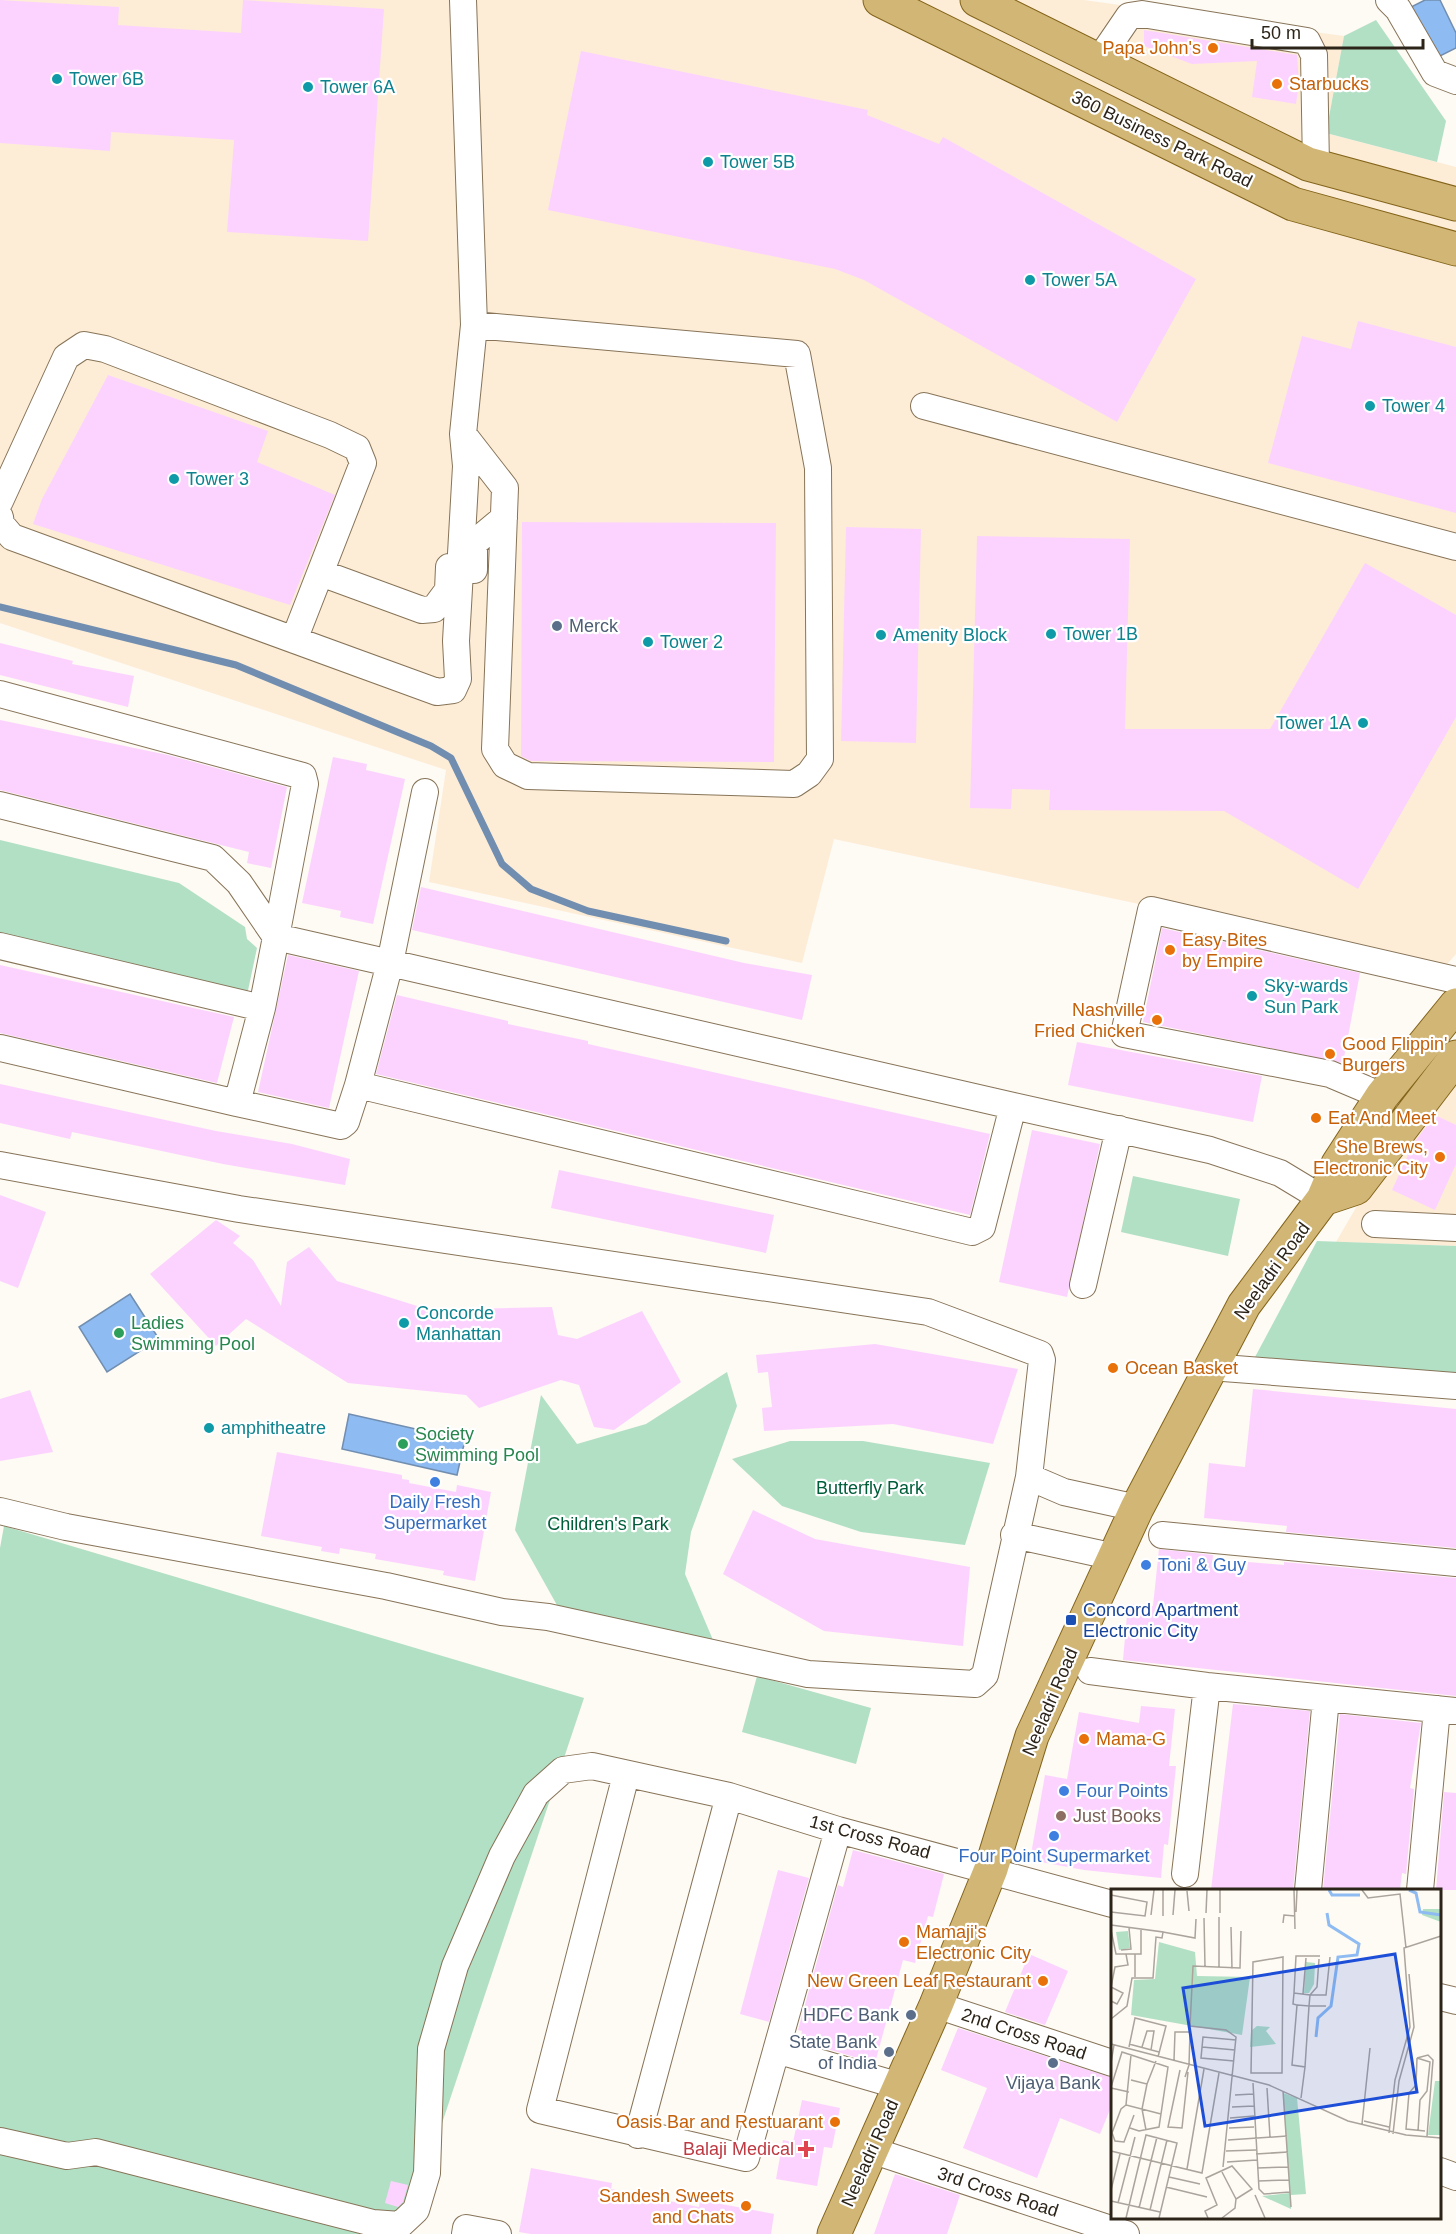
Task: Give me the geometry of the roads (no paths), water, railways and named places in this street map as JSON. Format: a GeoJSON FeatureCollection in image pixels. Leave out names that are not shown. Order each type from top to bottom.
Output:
{"type":"FeatureCollection","features":[{"type":"Feature","properties":{"kind":"main road","name":"360 Business Park Road"},"geometry":{"type":"LineString","coordinates":[[880,0],[1293,204],[1456,249]]}},
{"type":"Feature","properties":{"kind":"main road"},"geometry":{"type":"LineString","coordinates":[[977,0],[1316,166],[1456,204]]}},
{"type":"Feature","properties":{"kind":"main road","name":"Neeladri Road"},"geometry":{"type":"LineString","coordinates":[[834,2234],[936,2004],[991,1869],[1032,1736],[1137,1508],[1244,1305],[1323,1199],[1338,1164],[1382,1096],[1454,1012]]}},
{"type":"Feature","properties":{"kind":"main road"},"geometry":{"type":"LineString","coordinates":[[1323,1199],[1356,1188],[1451,1073]]}},
{"type":"Feature","properties":{"kind":"street"},"geometry":{"type":"LineString","coordinates":[[0,517],[1,524],[12,537],[437,692],[453,690],[458,679],[456,641],[466,466],[463,434],[474,325],[463,0]]}},
{"type":"Feature","properties":{"kind":"street"},"geometry":{"type":"LineString","coordinates":[[1389,0],[1398,9],[1435,73],[1456,81]]}},
{"type":"Feature","properties":{"kind":"street"},"geometry":{"type":"LineString","coordinates":[[1099,60],[1129,16],[1142,14],[1307,41],[1314,55],[1316,166]]}},
{"type":"Feature","properties":{"kind":"street"},"geometry":{"type":"LineString","coordinates":[[463,434],[505,488],[495,749],[505,765],[528,776],[794,784],[815,767],[820,759],[818,468],[796,354],[474,325]]}},
{"type":"Feature","properties":{"kind":"street"},"geometry":{"type":"LineString","coordinates":[[0,501],[66,357],[84,345],[105,349],[330,435],[357,448],[363,463],[294,640]]}},
{"type":"Feature","properties":{"kind":"street"},"geometry":{"type":"LineString","coordinates":[[924,406],[1456,548]]}},
{"type":"Feature","properties":{"kind":"street"},"geometry":{"type":"LineString","coordinates":[[321,573],[422,610],[434,609],[448,590],[455,479],[466,466]]}},
{"type":"Feature","properties":{"kind":"street"},"geometry":{"type":"LineString","coordinates":[[472,644],[474,543],[504,518]]}},
{"type":"Feature","properties":{"kind":"street"},"geometry":{"type":"LineString","coordinates":[[0,694],[303,776],[305,783],[262,1008],[237,1103]]}},
{"type":"Feature","properties":{"kind":"street"},"geometry":{"type":"LineString","coordinates":[[0,1048],[341,1126],[346,1122],[358,1085],[390,963],[425,792]]}},
{"type":"Feature","properties":{"kind":"street"},"geometry":{"type":"LineString","coordinates":[[0,805],[213,858],[239,883],[276,937],[1210,1150],[1280,1173],[1323,1199]]}},
{"type":"Feature","properties":{"kind":"street"},"geometry":{"type":"LineString","coordinates":[[1382,1096],[1330,1074],[1124,1034],[1151,910],[1456,980]]}},
{"type":"Feature","properties":{"kind":"street"},"geometry":{"type":"LineString","coordinates":[[0,946],[262,1008]]}},
{"type":"Feature","properties":{"kind":"street"},"geometry":{"type":"LineString","coordinates":[[358,1085],[972,1232],[982,1227],[1013,1106]]}},
{"type":"Feature","properties":{"kind":"street"},"geometry":{"type":"LineString","coordinates":[[1083,1285],[1119,1129]]}},
{"type":"Feature","properties":{"kind":"street"},"geometry":{"type":"LineString","coordinates":[[0,1165],[239,1209],[928,1312],[1040,1354],[1042,1358],[1029,1477],[1014,1535],[985,1675],[975,1684],[808,1674],[548,1617],[502,1612],[386,1586],[66,1527],[0,1511]]}},
{"type":"Feature","properties":{"kind":"street"},"geometry":{"type":"LineString","coordinates":[[1375,1224],[1456,1228]]}},
{"type":"Feature","properties":{"kind":"street"},"geometry":{"type":"LineString","coordinates":[[1210,1367],[1456,1386]]}},
{"type":"Feature","properties":{"kind":"street"},"geometry":{"type":"LineString","coordinates":[[1029,1477],[1064,1492],[1137,1508]]}},
{"type":"Feature","properties":{"kind":"street"},"geometry":{"type":"LineString","coordinates":[[1014,1535],[1115,1557]]}},
{"type":"Feature","properties":{"kind":"street"},"geometry":{"type":"LineString","coordinates":[[1162,1535],[1456,1563]]}},
{"type":"Feature","properties":{"kind":"street"},"geometry":{"type":"LineString","coordinates":[[1090,1671],[1207,1686],[1446,1710],[1420,1889]]}},
{"type":"Feature","properties":{"kind":"street"},"geometry":{"type":"LineString","coordinates":[[1185,1874],[1207,1686]]}},
{"type":"Feature","properties":{"kind":"street"},"geometry":{"type":"LineString","coordinates":[[1308,1889],[1326,1698]]}},
{"type":"Feature","properties":{"kind":"street","name":"1st Cross Road"},"geometry":{"type":"LineString","coordinates":[[0,2142],[67,2156],[96,2152],[373,2223],[400,2225],[416,2210],[427,2173],[431,2049],[455,1966],[502,1856],[536,1794],[563,1770],[592,1766],[626,1776],[729,1796],[838,1830],[991,1869],[1111,1903]]}},
{"type":"Feature","properties":{"kind":"street"},"geometry":{"type":"LineString","coordinates":[[626,1776],[540,2110],[746,2158],[838,1830]]}},
{"type":"Feature","properties":{"kind":"street"},"geometry":{"type":"LineString","coordinates":[[638,2134],[729,1796]]}},
{"type":"Feature","properties":{"kind":"street"},"geometry":{"type":"LineString","coordinates":[[1441,1996],[1456,2001]]}},
{"type":"Feature","properties":{"kind":"street","name":"2nd Cross Road"},"geometry":{"type":"LineString","coordinates":[[936,2004],[1111,2062]]}},
{"type":"Feature","properties":{"kind":"street"},"geometry":{"type":"LineString","coordinates":[[790,2054],[900,2086]]}},
{"type":"Feature","properties":{"kind":"street","name":"3rd Cross Road"},"geometry":{"type":"LineString","coordinates":[[871,2150],[1126,2234]]}},
{"type":"Feature","properties":{"kind":"street"},"geometry":{"type":"LineString","coordinates":[[1441,2171],[1456,2177]]}},
{"type":"Feature","properties":{"kind":"street"},"geometry":{"type":"LineString","coordinates":[[465,2234],[466,2228],[498,2234]]}},
{"type":"Feature","properties":{"kind":"water"},"geometry":{"type":"Polygon","coordinates":[[[1425,0],[1440,0],[1456,33],[1456,48],[1436,58],[1411,7],[1425,0]]]}},
{"type":"Feature","properties":{"kind":"water","name":"Ladies Swimming Pool"},"geometry":{"type":"Polygon","coordinates":[[[130,1294],[159,1339],[107,1372],[79,1327],[130,1294]]]}},
{"type":"Feature","properties":{"kind":"water","name":"Society Swimming Pool"},"geometry":{"type":"Polygon","coordinates":[[[349,1414],[465,1440],[457,1475],[342,1449],[349,1414]]]}},
{"type":"Feature","properties":{"kind":"waterway"},"geometry":{"type":"LineString","coordinates":[[0,607],[236,665],[431,746],[451,758],[502,864],[531,889],[588,911],[726,941]]}},
{"type":"Feature","properties":{"kind":"place","name":"Papa John's"},"geometry":{"type":"Point","coordinates":[1213,48]}},
{"type":"Feature","properties":{"kind":"place","name":"Tower 6B"},"geometry":{"type":"Point","coordinates":[57,79]}},
{"type":"Feature","properties":{"kind":"place","name":"Starbucks"},"geometry":{"type":"Point","coordinates":[1277,84]}},
{"type":"Feature","properties":{"kind":"place","name":"Tower 6A"},"geometry":{"type":"Point","coordinates":[308,87]}},
{"type":"Feature","properties":{"kind":"place","name":"Tower 5B"},"geometry":{"type":"Point","coordinates":[708,162]}},
{"type":"Feature","properties":{"kind":"place","name":"Tower 5A"},"geometry":{"type":"Point","coordinates":[1030,280]}},
{"type":"Feature","properties":{"kind":"place","name":"Tower 4"},"geometry":{"type":"Point","coordinates":[1370,406]}},
{"type":"Feature","properties":{"kind":"place","name":"Tower 3"},"geometry":{"type":"Point","coordinates":[174,479]}},
{"type":"Feature","properties":{"kind":"place","name":"Merck"},"geometry":{"type":"Point","coordinates":[557,626]}},
{"type":"Feature","properties":{"kind":"place","name":"Tower 1B"},"geometry":{"type":"Point","coordinates":[1051,634]}},
{"type":"Feature","properties":{"kind":"place","name":"Amenity Block"},"geometry":{"type":"Point","coordinates":[881,635]}},
{"type":"Feature","properties":{"kind":"place","name":"Tower 2"},"geometry":{"type":"Point","coordinates":[648,642]}},
{"type":"Feature","properties":{"kind":"place","name":"Tower 1A"},"geometry":{"type":"Point","coordinates":[1363,723]}},
{"type":"Feature","properties":{"kind":"place","name":"Easy Bites by Empire"},"geometry":{"type":"Point","coordinates":[1170,950]}},
{"type":"Feature","properties":{"kind":"place","name":"Sky-wards Sun Park"},"geometry":{"type":"Point","coordinates":[1252,996]}},
{"type":"Feature","properties":{"kind":"place","name":"Nashville Fried Chicken"},"geometry":{"type":"Point","coordinates":[1157,1020]}},
{"type":"Feature","properties":{"kind":"place","name":"Good Flippin' Burgers"},"geometry":{"type":"Point","coordinates":[1330,1054]}},
{"type":"Feature","properties":{"kind":"place","name":"Eat And Meet"},"geometry":{"type":"Point","coordinates":[1316,1118]}},
{"type":"Feature","properties":{"kind":"place","name":"She Brews, Electronic City"},"geometry":{"type":"Point","coordinates":[1440,1157]}},
{"type":"Feature","properties":{"kind":"place","name":"Concorde Manhattan"},"geometry":{"type":"Point","coordinates":[404,1323]}},
{"type":"Feature","properties":{"kind":"place","name":"Ladies Swimming Pool"},"geometry":{"type":"Point","coordinates":[119,1333]}},
{"type":"Feature","properties":{"kind":"place","name":"Ocean Basket"},"geometry":{"type":"Point","coordinates":[1113,1368]}},
{"type":"Feature","properties":{"kind":"place","name":"amphitheatre"},"geometry":{"type":"Point","coordinates":[209,1428]}},
{"type":"Feature","properties":{"kind":"place","name":"Society Swimming Pool"},"geometry":{"type":"Point","coordinates":[403,1444]}},
{"type":"Feature","properties":{"kind":"place","name":"Daily Fresh Supermarket"},"geometry":{"type":"Point","coordinates":[435,1482]}},
{"type":"Feature","properties":{"kind":"place","name":"Toni & Guy"},"geometry":{"type":"Point","coordinates":[1146,1565]}},
{"type":"Feature","properties":{"kind":"place","name":"Concord Apartment Electronic City"},"geometry":{"type":"Point","coordinates":[1071,1620]}},
{"type":"Feature","properties":{"kind":"place","name":"Mama-G"},"geometry":{"type":"Point","coordinates":[1084,1739]}},
{"type":"Feature","properties":{"kind":"place","name":"Four Points"},"geometry":{"type":"Point","coordinates":[1064,1791]}},
{"type":"Feature","properties":{"kind":"place","name":"Just Books"},"geometry":{"type":"Point","coordinates":[1061,1816]}},
{"type":"Feature","properties":{"kind":"place","name":"Four Point Supermarket"},"geometry":{"type":"Point","coordinates":[1054,1836]}},
{"type":"Feature","properties":{"kind":"place","name":"Mamaji's Electronic City"},"geometry":{"type":"Point","coordinates":[904,1942]}},
{"type":"Feature","properties":{"kind":"place","name":"New Green Leaf Restaurant"},"geometry":{"type":"Point","coordinates":[1043,1981]}},
{"type":"Feature","properties":{"kind":"place","name":"HDFC Bank"},"geometry":{"type":"Point","coordinates":[911,2015]}},
{"type":"Feature","properties":{"kind":"place","name":"State Bank of India"},"geometry":{"type":"Point","coordinates":[889,2052]}},
{"type":"Feature","properties":{"kind":"place","name":"Vijaya Bank"},"geometry":{"type":"Point","coordinates":[1053,2063]}},
{"type":"Feature","properties":{"kind":"place","name":"Oasis Bar and Restuarant"},"geometry":{"type":"Point","coordinates":[835,2122]}},
{"type":"Feature","properties":{"kind":"place","name":"Balaji Medical"},"geometry":{"type":"Point","coordinates":[806,2149]}},
{"type":"Feature","properties":{"kind":"place","name":"Sandesh Sweets and Chats"},"geometry":{"type":"Point","coordinates":[746,2206]}},
{"type":"Feature","properties":{"kind":"park label","name":"Butterfly Park"},"geometry":{"type":"Point","coordinates":[870,1488]}},
{"type":"Feature","properties":{"kind":"park label","name":"Children's Park"},"geometry":{"type":"Point","coordinates":[608,1524]}}]}
